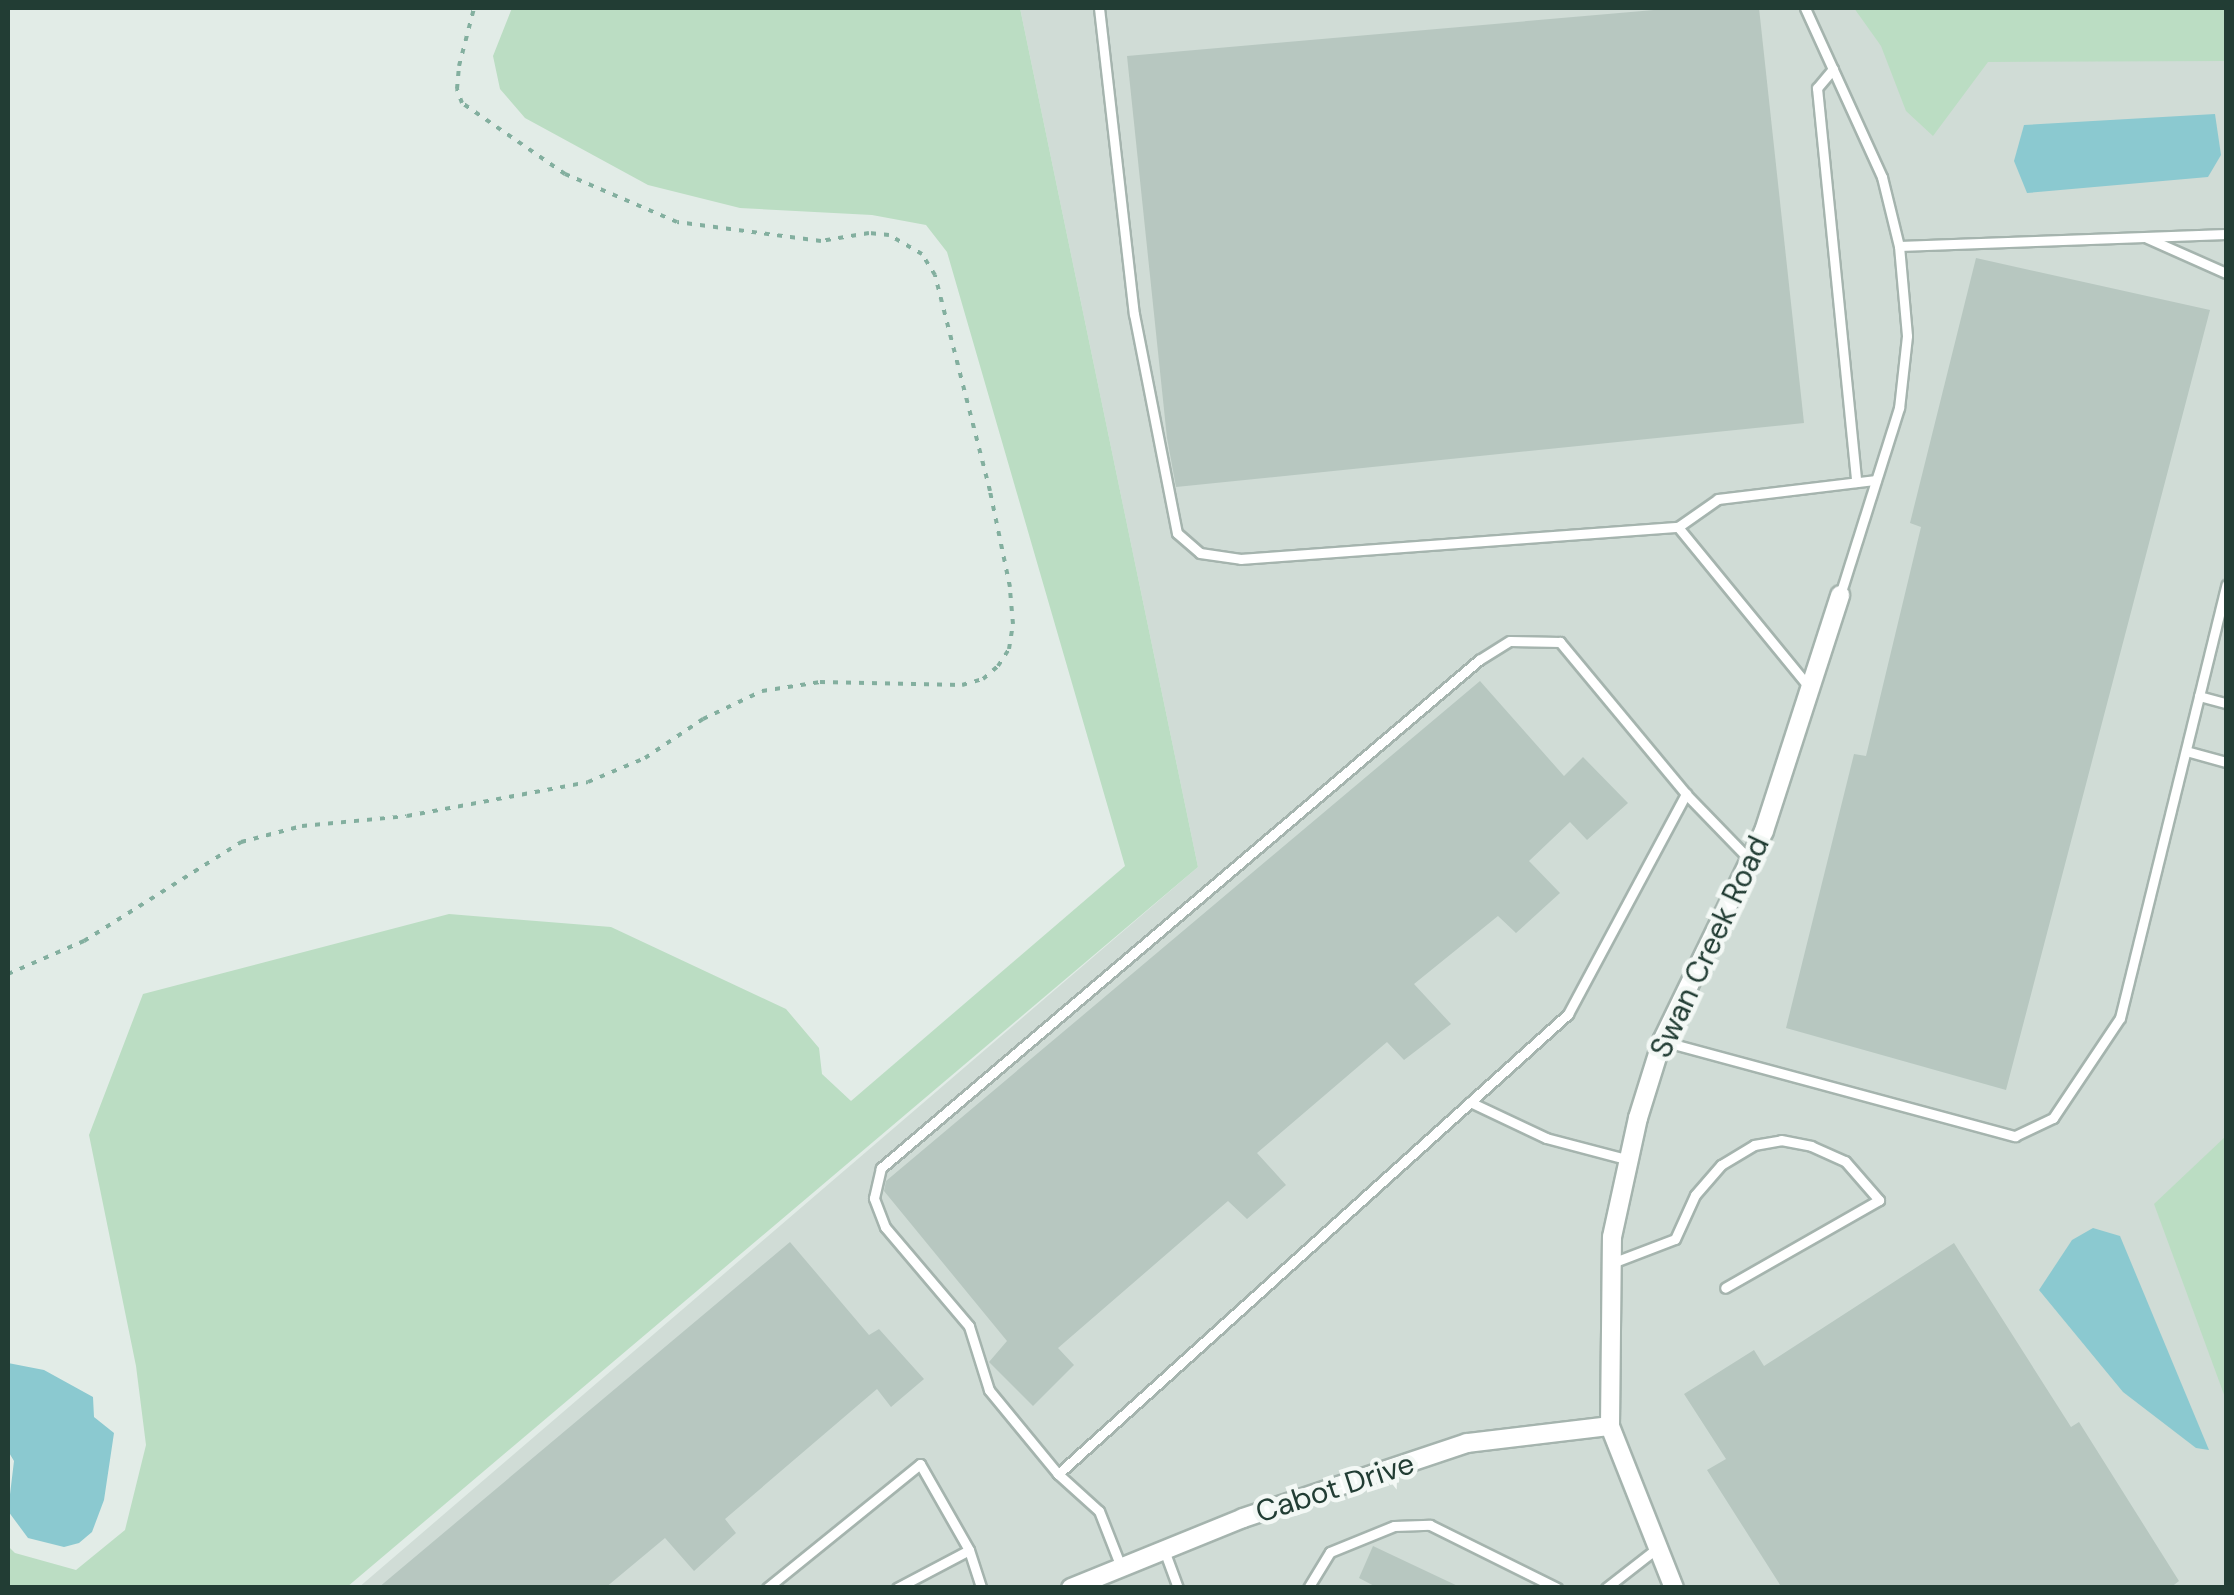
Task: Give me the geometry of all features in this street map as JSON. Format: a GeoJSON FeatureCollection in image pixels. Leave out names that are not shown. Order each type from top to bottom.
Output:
{"type":"FeatureCollection","features":[{"type":"Feature","properties":{"kind":"street","name":"Swan Creek Road"},"geometry":{"type":"LineString","coordinates":[[1610,1426],[1612,1237],[1629,1160],[1662,1041],[1764,831],[1840,595]]}},
{"type":"Feature","properties":{"kind":"street"},"geometry":{"type":"LineString","coordinates":[[1610,1426],[1674,1588]]}},
{"type":"Feature","properties":{"kind":"street","name":"Cabot Drive"},"geometry":{"type":"LineString","coordinates":[[1071,1588],[1243,1518],[1468,1444],[1610,1426]]}},
{"type":"Feature","properties":{"kind":"lane"},"geometry":{"type":"LineString","coordinates":[[1100,8],[1134,314],[1177,533],[1200,552],[1241,559],[1678,528],[1718,499],[1876,480]]}},
{"type":"Feature","properties":{"kind":"lane"},"geometry":{"type":"LineString","coordinates":[[1805,8],[1882,177],[1899,246],[1907,336],[1899,408],[1840,595]]}},
{"type":"Feature","properties":{"kind":"lane"},"geometry":{"type":"LineString","coordinates":[[1833,69],[1816,88],[1856,482]]}},
{"type":"Feature","properties":{"kind":"lane"},"geometry":{"type":"LineString","coordinates":[[1899,246],[2226,234]]}},
{"type":"Feature","properties":{"kind":"lane"},"geometry":{"type":"LineString","coordinates":[[2144,237],[2226,274]]}},
{"type":"Feature","properties":{"kind":"lane"},"geometry":{"type":"LineString","coordinates":[[1678,528],[1810,688]]}},
{"type":"Feature","properties":{"kind":"lane"},"geometry":{"type":"LineString","coordinates":[[1662,1041],[2014,1136],[2054,1118],[2120,1018],[2226,585]]}},
{"type":"Feature","properties":{"kind":"lane"},"geometry":{"type":"LineString","coordinates":[[1121,1568],[1099,1511],[1058,1474],[988,1390],[969,1326],[885,1227],[874,1198],[881,1168],[1479,660],[1510,640],[1560,642],[1686,794],[1749,860]]}},
{"type":"Feature","properties":{"kind":"lane"},"geometry":{"type":"LineString","coordinates":[[2200,696],[2226,703]]}},
{"type":"Feature","properties":{"kind":"lane"},"geometry":{"type":"LineString","coordinates":[[2186,751],[2226,762]]}},
{"type":"Feature","properties":{"kind":"lane"},"geometry":{"type":"LineString","coordinates":[[1058,1474],[1568,1014],[1686,794]]}},
{"type":"Feature","properties":{"kind":"lane"},"geometry":{"type":"LineString","coordinates":[[1470,1102],[1546,1138],[1629,1160]]}},
{"type":"Feature","properties":{"kind":"lane"},"geometry":{"type":"LineString","coordinates":[[1612,1263],[1675,1239],[1696,1195],[1722,1165],[1754,1145],[1782,1140],[1844,1161],[1879,1200],[1724,1288]]}},
{"type":"Feature","properties":{"kind":"lane"},"geometry":{"type":"LineString","coordinates":[[768,1588],[920,1464],[969,1550],[981,1588]]}},
{"type":"Feature","properties":{"kind":"lane"},"geometry":{"type":"LineString","coordinates":[[1308,1588],[1330,1552],[1394,1526],[1430,1525],[1557,1588]]}},
{"type":"Feature","properties":{"kind":"lane"},"geometry":{"type":"LineString","coordinates":[[1606,1588],[1656,1549]]}},
{"type":"Feature","properties":{"kind":"lane"},"geometry":{"type":"LineString","coordinates":[[897,1588],[969,1550]]}},
{"type":"Feature","properties":{"kind":"lane"},"geometry":{"type":"LineString","coordinates":[[1164,1550],[1178,1588]]}},
{"type":"Feature","properties":{"kind":"path"},"geometry":{"type":"LineString","coordinates":[[8,974],[84,940],[240,842],[302,826],[407,816],[588,782],[645,758],[703,719],[762,692],[820,682],[962,685],[982,679],[998,666],[1009,649],[1010,588],[990,491],[936,275],[922,254],[889,235],[868,233],[821,241],[677,222],[565,174],[462,103],[457,89],[459,66],[474,8]]}},
{"type":"Feature","properties":{"kind":"shaded area"},"geometry":{"type":"Polygon","coordinates":[[[1020,8],[2226,8],[2226,1587],[358,1588],[1198,867],[1020,8]]]}},
{"type":"Feature","properties":{"kind":"green space"},"geometry":{"type":"Polygon","coordinates":[[[512,8],[1020,8],[1198,867],[347,1587],[8,1587],[8,1546],[15,1553],[76,1570],[125,1530],[146,1445],[136,1366],[89,1135],[143,994],[449,914],[611,927],[786,1009],[819,1048],[822,1074],[851,1101],[1125,866],[947,252],[926,225],[872,215],[740,208],[648,185],[525,118],[500,89],[493,56],[512,8]]]}},
{"type":"Feature","properties":{"kind":"green space"},"geometry":{"type":"Polygon","coordinates":[[[1854,8],[2226,8],[2226,61],[1988,62],[1933,136],[1906,111],[1881,46],[1854,8]]]}},
{"type":"Feature","properties":{"kind":"green space"},"geometry":{"type":"Polygon","coordinates":[[[2226,1136],[2226,1400],[2154,1204],[2226,1136]]]}},
{"type":"Feature","properties":{"kind":"water"},"geometry":{"type":"Polygon","coordinates":[[[2215,114],[2221,155],[2208,177],[2027,193],[2014,161],[2024,125],[2215,114]]]}},
{"type":"Feature","properties":{"kind":"water"},"geometry":{"type":"Polygon","coordinates":[[[2093,1228],[2120,1236],[2209,1450],[2196,1448],[2123,1392],[2039,1290],[2072,1240],[2093,1228]]]}},
{"type":"Feature","properties":{"kind":"water"},"geometry":{"type":"Polygon","coordinates":[[[8,1363],[44,1370],[93,1397],[94,1417],[114,1433],[104,1500],[92,1532],[79,1543],[64,1547],[28,1538],[8,1511],[14,1461],[8,1451],[8,1363]]]}},
{"type":"Feature","properties":{"kind":"building"},"geometry":{"type":"Polygon","coordinates":[[[1677,8],[1759,8],[1804,423],[1176,487],[1167,438],[1127,56],[1677,8]]]}},
{"type":"Feature","properties":{"kind":"building"},"geometry":{"type":"Polygon","coordinates":[[[1976,258],[2210,310],[2006,1090],[1786,1028],[1854,754],[1866,756],[1921,527],[1910,523],[1976,258]]]}},
{"type":"Feature","properties":{"kind":"building"},"geometry":{"type":"Polygon","coordinates":[[[1480,681],[1564,776],[1583,757],[1628,803],[1587,840],[1570,822],[1529,861],[1560,893],[1516,933],[1498,916],[1414,984],[1451,1024],[1404,1060],[1387,1042],[1257,1153],[1286,1185],[1247,1219],[1228,1201],[1058,1348],[1074,1365],[1033,1406],[989,1362],[1007,1341],[884,1191],[886,1181],[1480,681]]]}},
{"type":"Feature","properties":{"kind":"building"},"geometry":{"type":"Polygon","coordinates":[[[790,1242],[869,1335],[879,1329],[924,1379],[891,1407],[877,1389],[725,1519],[736,1533],[694,1571],[665,1538],[605,1588],[378,1588],[790,1242]]]}},
{"type":"Feature","properties":{"kind":"building"},"geometry":{"type":"Polygon","coordinates":[[[1954,1243],[2071,1427],[2079,1422],[2179,1581],[2170,1588],[1782,1588],[1707,1470],[1726,1459],[1684,1394],[1754,1350],[1764,1366],[1954,1243]]]}},
{"type":"Feature","properties":{"kind":"building"},"geometry":{"type":"Polygon","coordinates":[[[1373,1546],[1462,1588],[1378,1588],[1359,1578],[1373,1546]]]}}]}
